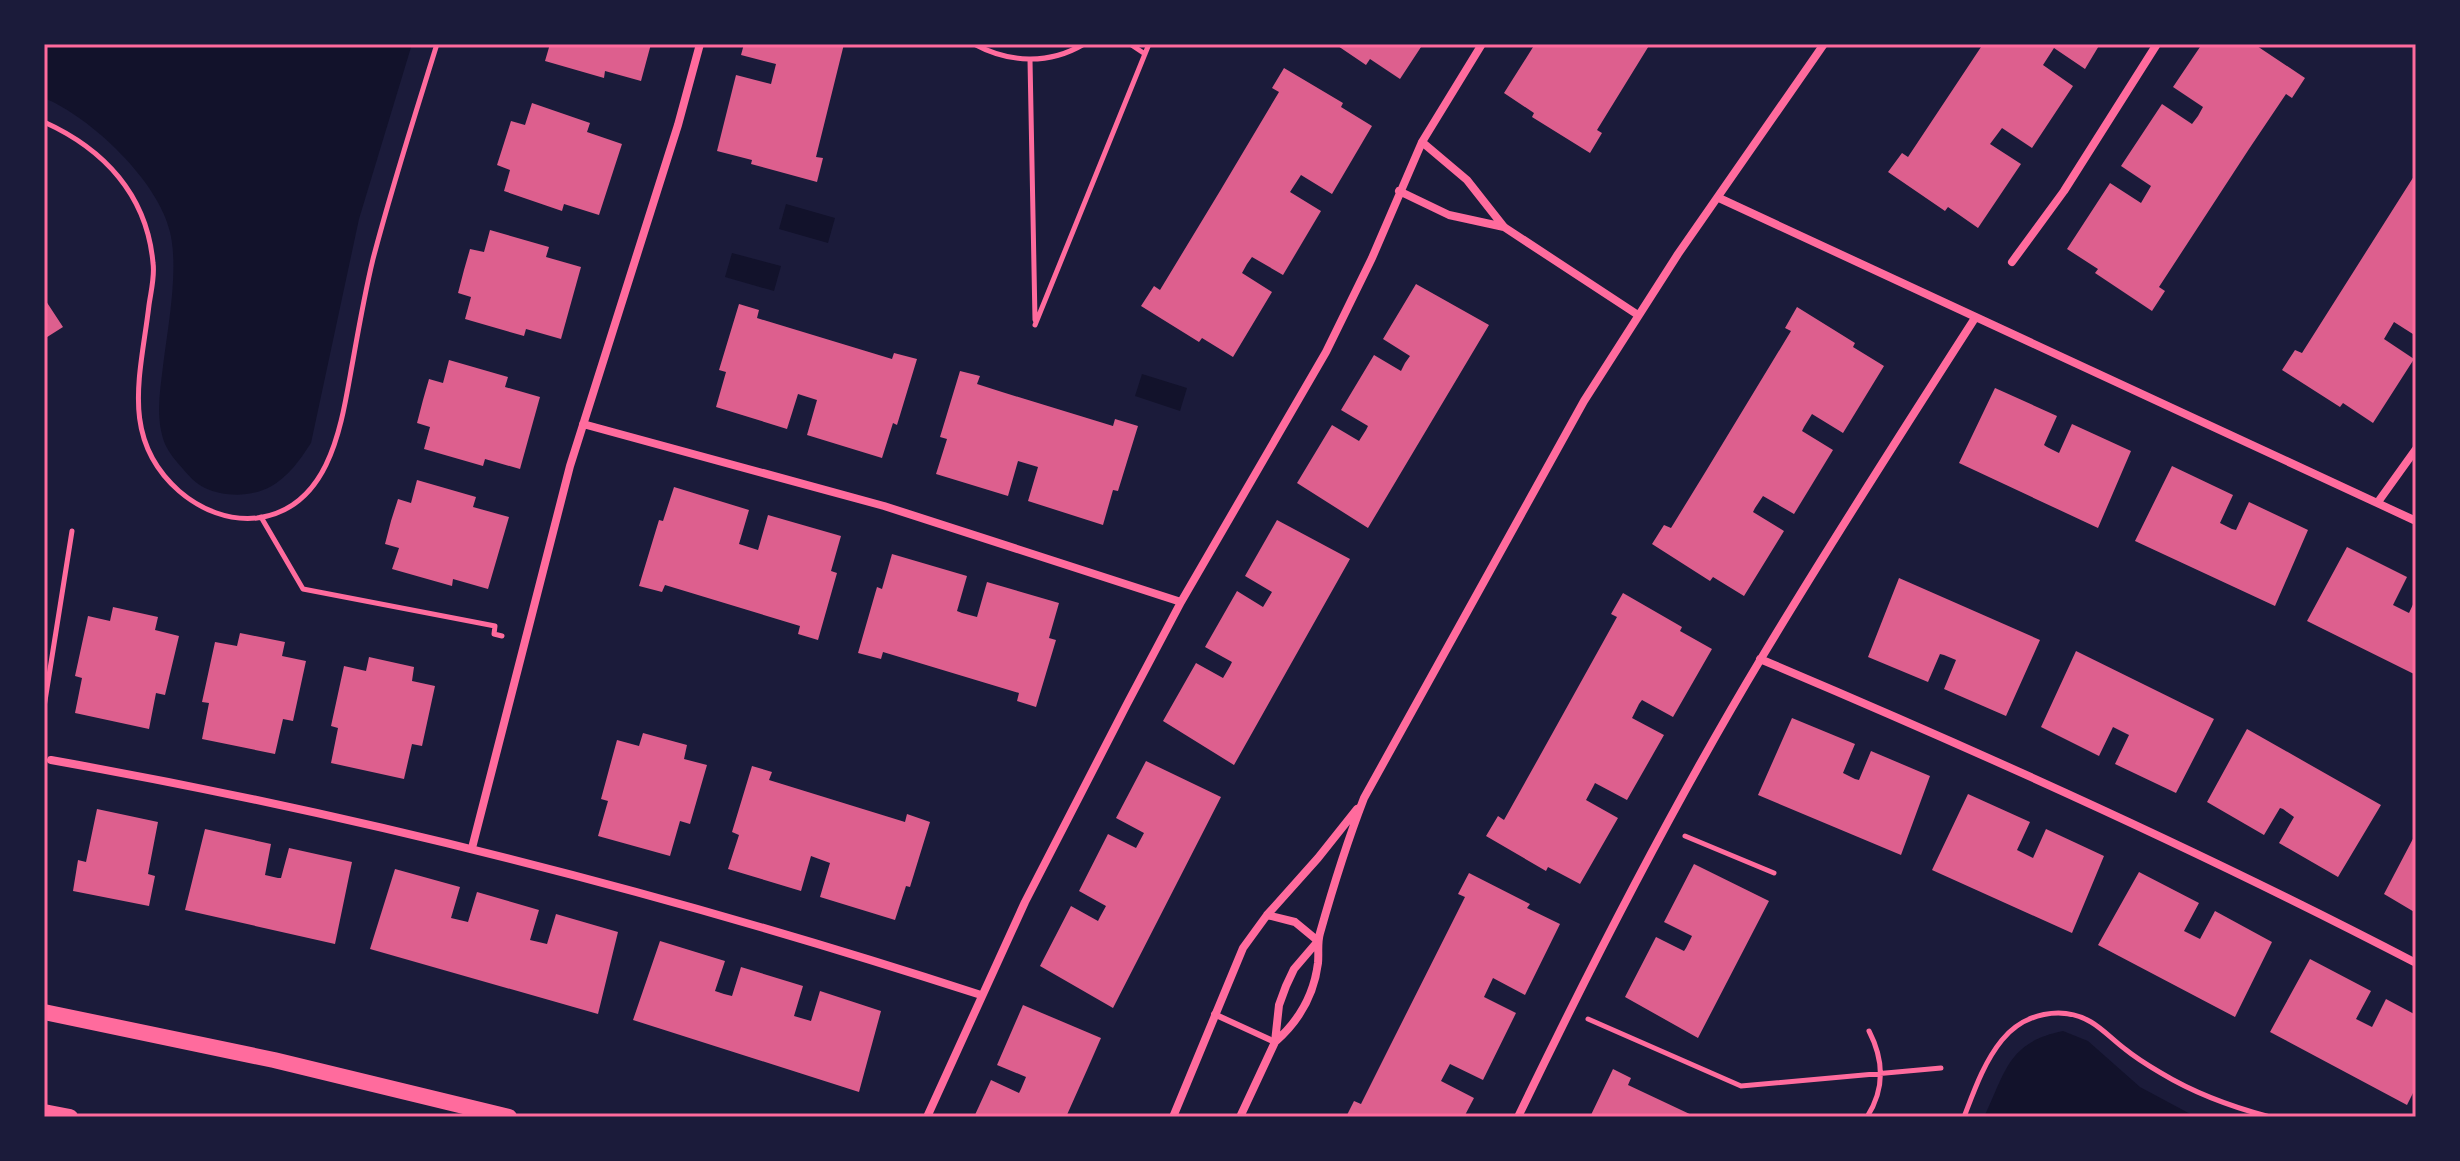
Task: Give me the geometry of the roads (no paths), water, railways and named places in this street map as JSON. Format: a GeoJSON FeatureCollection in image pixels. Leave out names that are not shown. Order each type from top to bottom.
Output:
{"type":"FeatureCollection","features":[{"type":"Feature","properties":{"kind":"main road"},"geometry":{"type":"LineString","coordinates":[[44,1012],[274,1060],[509,1117]]}},
{"type":"Feature","properties":{"kind":"main road"},"geometry":{"type":"LineString","coordinates":[[44,1112],[70,1117]]}},
{"type":"Feature","properties":{"kind":"street"},"geometry":{"type":"LineString","coordinates":[[472,848],[583,424],[678,125],[700,44]]}},
{"type":"Feature","properties":{"kind":"street"},"geometry":{"type":"LineString","coordinates":[[927,1117],[1025,902],[1181,602],[1326,352],[1372,258],[1422,142],[1482,44]]}},
{"type":"Feature","properties":{"kind":"street"},"geometry":{"type":"LineString","coordinates":[[1275,1042],[1301,1015],[1309,996],[1319,959],[1318,941],[1348,839],[1364,798],[1534,489],[1638,315],[1824,44]]}},
{"type":"Feature","properties":{"kind":"street"},"geometry":{"type":"LineString","coordinates":[[2012,262],[2064,191],[2157,44]]}},
{"type":"Feature","properties":{"kind":"street"},"geometry":{"type":"LineString","coordinates":[[1422,142],[1467,180],[1504,227],[1638,315]]}},
{"type":"Feature","properties":{"kind":"street"},"geometry":{"type":"LineString","coordinates":[[1399,191],[1449,215],[1504,227]]}},
{"type":"Feature","properties":{"kind":"street"},"geometry":{"type":"LineString","coordinates":[[1719,198],[2416,521]]}},
{"type":"Feature","properties":{"kind":"street"},"geometry":{"type":"LineString","coordinates":[[1518,1117],[1569,1011],[1760,659],[1975,318]]}},
{"type":"Feature","properties":{"kind":"street"},"geometry":{"type":"LineString","coordinates":[[583,424],[884,506],[1181,602]]}},
{"type":"Feature","properties":{"kind":"street"},"geometry":{"type":"LineString","coordinates":[[2378,502],[2416,449]]}},
{"type":"Feature","properties":{"kind":"street"},"geometry":{"type":"LineString","coordinates":[[1760,659],[1963,745],[2164,836],[2416,963]]}},
{"type":"Feature","properties":{"kind":"street"},"geometry":{"type":"LineString","coordinates":[[51,760],[247,797],[472,848],[728,916],[981,995]]}},
{"type":"Feature","properties":{"kind":"street"},"geometry":{"type":"LineString","coordinates":[[1173,1117],[1243,948],[1364,798]]}},
{"type":"Feature","properties":{"kind":"street"},"geometry":{"type":"LineString","coordinates":[[1267,915],[1295,922],[1318,941]]}},
{"type":"Feature","properties":{"kind":"street"},"geometry":{"type":"LineString","coordinates":[[1240,1117],[1275,1042],[1279,1005],[1286,986],[1294,969],[1318,941]]}},
{"type":"Feature","properties":{"kind":"lane"},"geometry":{"type":"LineString","coordinates":[[1214,1014],[1275,1042]]}}]}
